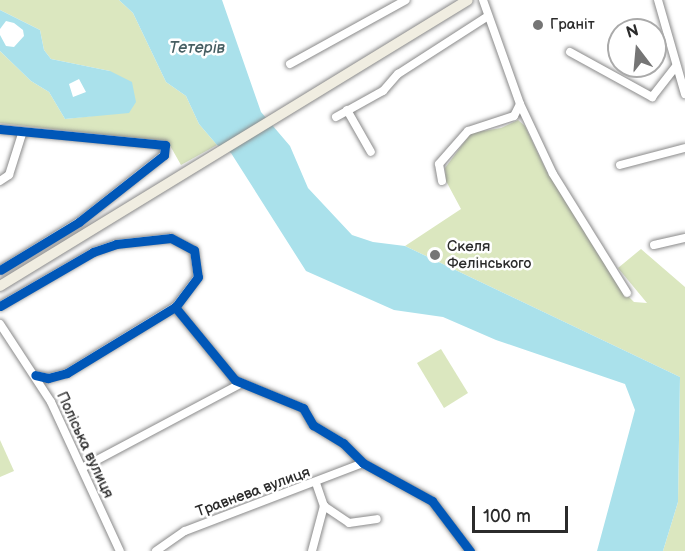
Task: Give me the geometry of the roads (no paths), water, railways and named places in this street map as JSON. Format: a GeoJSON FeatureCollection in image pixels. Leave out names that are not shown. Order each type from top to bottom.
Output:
{"type":"FeatureCollection","features":[{"type":"Feature","properties":{"kind":"main road"},"geometry":{"type":"LineString","coordinates":[[0,286],[468,0]]}},
{"type":"Feature","properties":{"kind":"street"},"geometry":{"type":"LineString","coordinates":[[290,64],[406,0]]}},
{"type":"Feature","properties":{"kind":"street"},"geometry":{"type":"LineString","coordinates":[[483,0],[520,104],[553,174],[627,293]]}},
{"type":"Feature","properties":{"kind":"street"},"geometry":{"type":"LineString","coordinates":[[658,0],[685,94]]}},
{"type":"Feature","properties":{"kind":"street"},"geometry":{"type":"LineString","coordinates":[[336,117],[384,91],[398,74],[488,16]]}},
{"type":"Feature","properties":{"kind":"street"},"geometry":{"type":"LineString","coordinates":[[570,52],[652,97],[676,66]]}},
{"type":"Feature","properties":{"kind":"street"},"geometry":{"type":"LineString","coordinates":[[442,181],[440,164],[468,131],[514,116],[520,104]]}},
{"type":"Feature","properties":{"kind":"street"},"geometry":{"type":"LineString","coordinates":[[347,110],[371,152]]}},
{"type":"Feature","properties":{"kind":"street"},"geometry":{"type":"LineString","coordinates":[[0,129],[22,134],[51,136],[60,133],[165,145],[164,155],[79,222],[0,270]]}},
{"type":"Feature","properties":{"kind":"street"},"geometry":{"type":"LineString","coordinates":[[0,181],[9,175],[22,134]]}},
{"type":"Feature","properties":{"kind":"street"},"geometry":{"type":"LineString","coordinates":[[620,165],[685,148]]}},
{"type":"Feature","properties":{"kind":"street"},"geometry":{"type":"LineString","coordinates":[[0,306],[93,252],[141,240],[171,238],[194,250],[198,277],[175,307],[67,373],[48,378],[35,375]]}},
{"type":"Feature","properties":{"kind":"street"},"geometry":{"type":"LineString","coordinates":[[654,245],[685,238]]}},
{"type":"Feature","properties":{"kind":"street"},"geometry":{"type":"LineString","coordinates":[[175,307],[240,384],[303,408],[313,425],[342,443],[363,463],[432,501],[470,551]]}},
{"type":"Feature","properties":{"kind":"street","name":"Поліська вулиця"},"geometry":{"type":"LineString","coordinates":[[0,324],[35,375],[82,468],[120,551]]}},
{"type":"Feature","properties":{"kind":"street"},"geometry":{"type":"LineString","coordinates":[[82,468],[240,384]]}},
{"type":"Feature","properties":{"kind":"street","name":"Травнева вулиця"},"geometry":{"type":"LineString","coordinates":[[160,550],[185,531],[316,483],[363,463]]}},
{"type":"Feature","properties":{"kind":"street"},"geometry":{"type":"LineString","coordinates":[[312,551],[324,506],[316,483]]}},
{"type":"Feature","properties":{"kind":"street"},"geometry":{"type":"LineString","coordinates":[[324,506],[349,523],[377,519]]}},
{"type":"Feature","properties":{"kind":"water","name":"Тетерів"},"geometry":{"type":"Polygon","coordinates":[[[119,0],[222,0],[261,112],[290,146],[308,188],[352,235],[373,242],[405,246],[680,377],[678,502],[663,551],[597,551],[635,410],[625,384],[496,340],[443,317],[394,310],[306,271],[231,153],[217,145],[199,124],[186,96],[166,82],[133,13],[119,0]]]}},
{"type":"Feature","properties":{"kind":"water"},"geometry":{"type":"Polygon","coordinates":[[[0,10],[40,30],[44,50],[51,59],[110,71],[132,82],[136,102],[129,113],[65,119],[49,92],[31,81],[0,51],[0,35],[6,46],[14,47],[24,36],[23,30],[14,23],[6,21],[0,29],[0,10]],[[79,79],[69,84],[73,97],[86,92],[79,79]]]}},
{"type":"Feature","properties":{"kind":"place","name":"Граніт"},"geometry":{"type":"Point","coordinates":[538,25]}},
{"type":"Feature","properties":{"kind":"place","name":"Скеля Фелінського"},"geometry":{"type":"Point","coordinates":[435,255]}}]}
